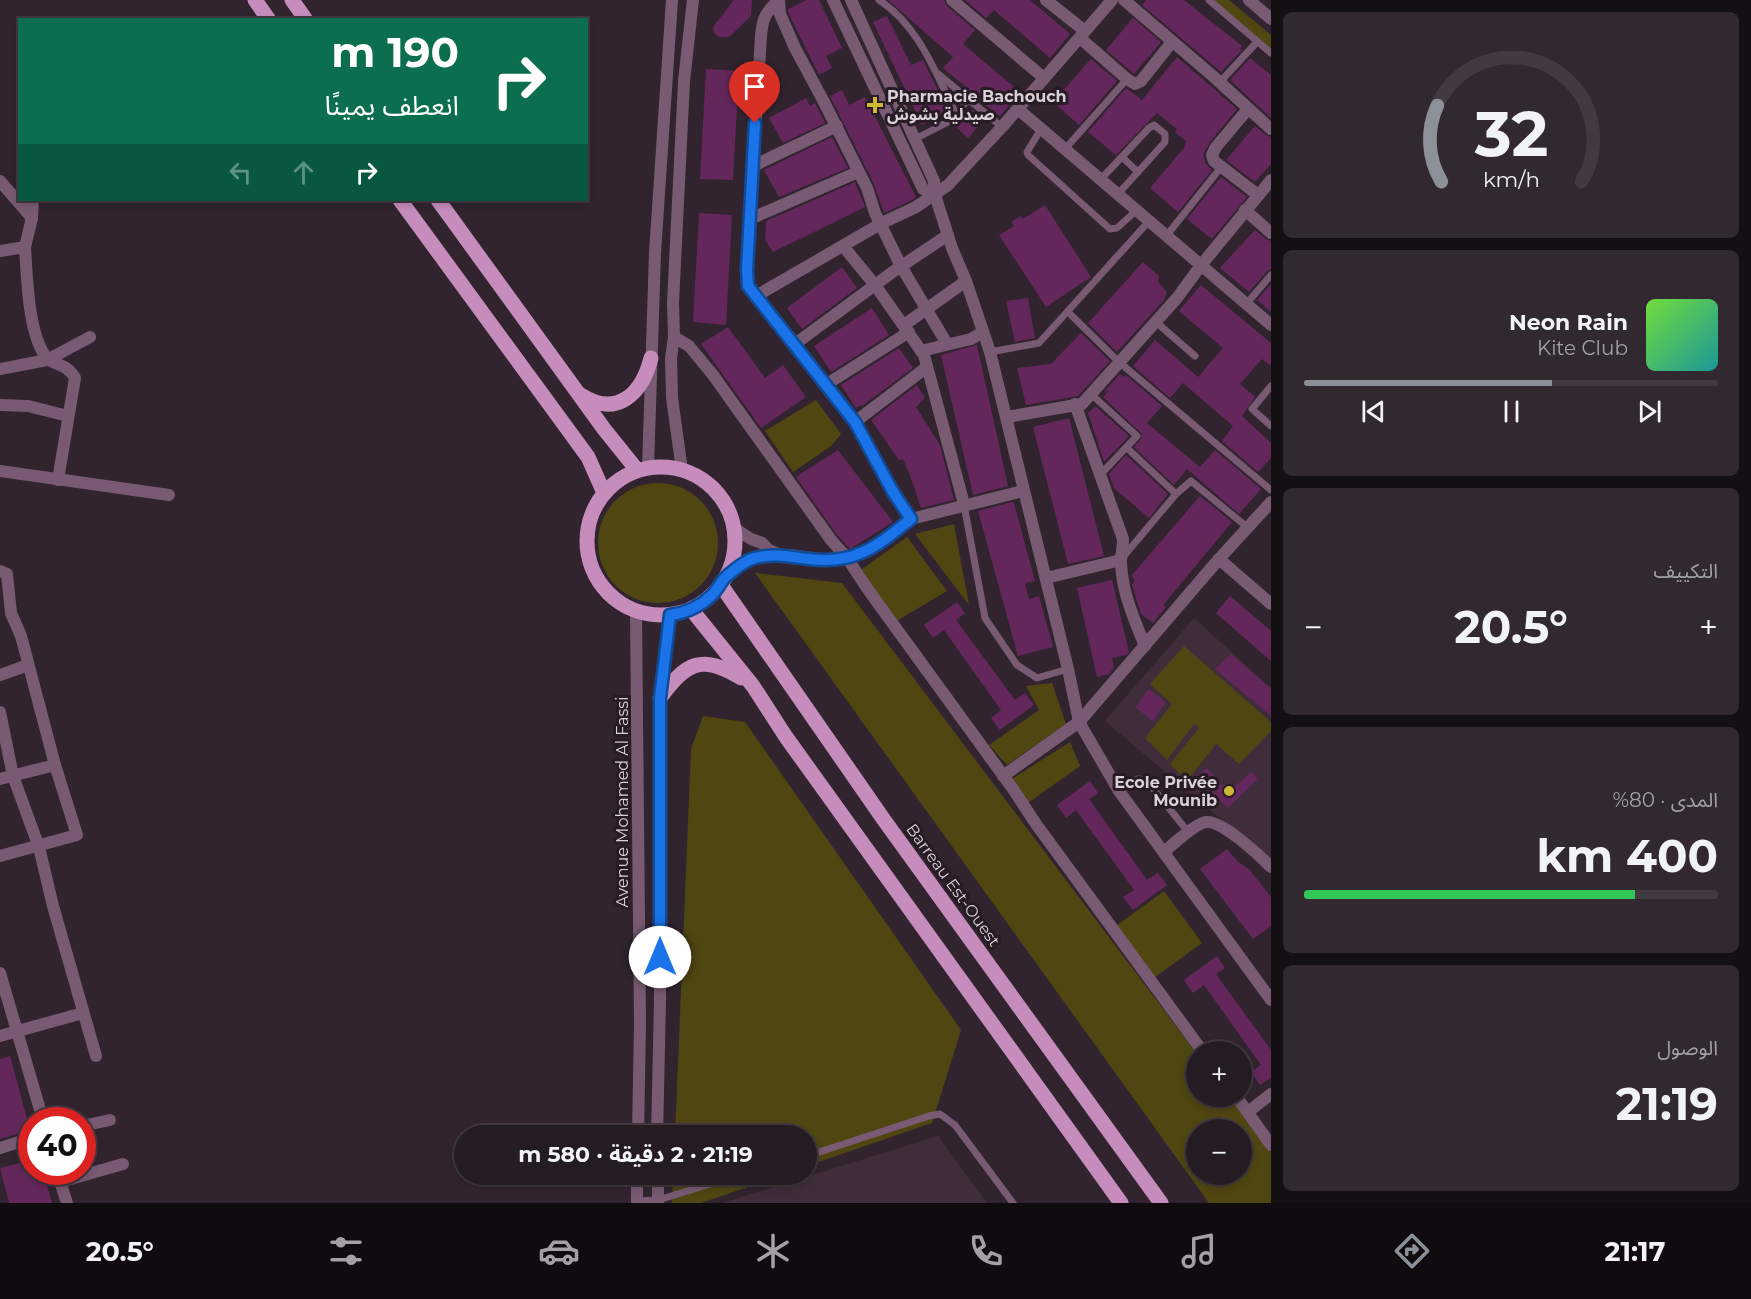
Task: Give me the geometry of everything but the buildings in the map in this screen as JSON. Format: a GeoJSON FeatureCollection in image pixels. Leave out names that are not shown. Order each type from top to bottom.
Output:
{"type":"FeatureCollection","features":[{"type":"Feature","properties":{"kind":"main road"},"geometry":{"type":"LineString","coordinates":[[255,0],[268,18]]}},
{"type":"Feature","properties":{"kind":"main road"},"geometry":{"type":"LineString","coordinates":[[292,0],[305,18]]}},
{"type":"Feature","properties":{"kind":"main road"},"geometry":{"type":"LineString","coordinates":[[401,201],[588,457],[604,493]]}},
{"type":"Feature","properties":{"kind":"main road"},"geometry":{"type":"LineString","coordinates":[[439,201],[626,457],[643,469]]}},
{"type":"Feature","properties":{"kind":"main road"},"geometry":{"type":"LineString","coordinates":[[579,393],[601,403],[622,401],[633,394],[643,382],[651,358]]}},
{"type":"Feature","properties":{"kind":"main road"},"geometry":{"type":"LineString","coordinates":[[671,468],[693,475],[712,488],[726,506],[734,528],[734,552],[724,580],[712,595],[691,609],[670,615],[636,612],[623,606],[596,578],[587,554],[588,528],[597,503],[614,483],[643,469],[671,468]]}},
{"type":"Feature","properties":{"kind":"main road","name":"Barreau Est-Ouest"},"geometry":{"type":"LineString","coordinates":[[724,580],[884,820],[1161,1203]]}},
{"type":"Feature","properties":{"kind":"main road"},"geometry":{"type":"LineString","coordinates":[[691,609],[753,686],[799,756],[1121,1203]]}},
{"type":"Feature","properties":{"kind":"main road"},"geometry":{"type":"LineString","coordinates":[[660,698],[681,672],[700,664],[720,666],[753,686]]}},
{"type":"Feature","properties":{"kind":"street"},"geometry":{"type":"LineString","coordinates":[[643,469],[672,0]]}},
{"type":"Feature","properties":{"kind":"street"},"geometry":{"type":"LineString","coordinates":[[682,470],[672,398],[671,358],[674,337],[673,303],[684,81],[693,0]]}},
{"type":"Feature","properties":{"kind":"street"},"geometry":{"type":"LineString","coordinates":[[779,0],[780,14],[795,48],[837,126],[867,188],[875,213],[882,223],[901,266],[947,344]]}},
{"type":"Feature","properties":{"kind":"street"},"geometry":{"type":"LineString","coordinates":[[779,0],[767,11],[763,20],[746,281],[855,422],[893,492],[911,519]]}},
{"type":"Feature","properties":{"kind":"street"},"geometry":{"type":"LineString","coordinates":[[833,0],[923,189],[935,195]]}},
{"type":"Feature","properties":{"kind":"street"},"geometry":{"type":"LineString","coordinates":[[850,0],[934,181],[935,195],[948,235],[990,352],[1079,722],[1119,791],[1271,1000]]}},
{"type":"Feature","properties":{"kind":"street"},"geometry":{"type":"LineString","coordinates":[[952,0],[1044,78]]}},
{"type":"Feature","properties":{"kind":"street"},"geometry":{"type":"LineString","coordinates":[[1046,0],[1127,80],[1135,84],[1141,81],[1172,42]]}},
{"type":"Feature","properties":{"kind":"street"},"geometry":{"type":"LineString","coordinates":[[756,296],[882,223],[916,207],[948,185],[1018,109],[1112,0]]}},
{"type":"Feature","properties":{"kind":"street"},"geometry":{"type":"LineString","coordinates":[[1124,0],[1271,129]]}},
{"type":"Feature","properties":{"kind":"street"},"geometry":{"type":"LineString","coordinates":[[1249,0],[1271,19]]}},
{"type":"Feature","properties":{"kind":"street"},"geometry":{"type":"LineString","coordinates":[[1018,109],[1271,325]]}},
{"type":"Feature","properties":{"kind":"street"},"geometry":{"type":"LineString","coordinates":[[1248,109],[1213,151],[1212,158],[1258,195]]}},
{"type":"Feature","properties":{"kind":"street"},"geometry":{"type":"LineString","coordinates":[[753,166],[837,126]]}},
{"type":"Feature","properties":{"kind":"street"},"geometry":{"type":"LineString","coordinates":[[750,219],[858,172]]}},
{"type":"Feature","properties":{"kind":"street"},"geometry":{"type":"LineString","coordinates":[[1007,417],[1082,404],[1177,298],[1271,180]]}},
{"type":"Feature","properties":{"kind":"street"},"geometry":{"type":"LineString","coordinates":[[0,181],[32,218]]}},
{"type":"Feature","properties":{"kind":"street"},"geometry":{"type":"LineString","coordinates":[[33,201],[32,218],[25,247],[30,310],[40,348],[47,360],[67,368],[75,378],[58,480]]}},
{"type":"Feature","properties":{"kind":"street"},"geometry":{"type":"LineString","coordinates":[[1245,210],[1271,233]]}},
{"type":"Feature","properties":{"kind":"street"},"geometry":{"type":"LineString","coordinates":[[795,344],[901,266],[948,235]]}},
{"type":"Feature","properties":{"kind":"street"},"geometry":{"type":"LineString","coordinates":[[843,246],[875,285],[921,351],[964,504]]}},
{"type":"Feature","properties":{"kind":"street"},"geometry":{"type":"LineString","coordinates":[[0,251],[25,247]]}},
{"type":"Feature","properties":{"kind":"street"},"geometry":{"type":"LineString","coordinates":[[826,384],[906,329],[927,309],[966,281]]}},
{"type":"Feature","properties":{"kind":"street"},"geometry":{"type":"LineString","coordinates":[[921,351],[971,339],[983,332]]}},
{"type":"Feature","properties":{"kind":"street"},"geometry":{"type":"LineString","coordinates":[[0,369],[47,360],[90,337]]}},
{"type":"Feature","properties":{"kind":"street"},"geometry":{"type":"LineString","coordinates":[[674,337],[689,346],[713,375],[1195,1041]]}},
{"type":"Feature","properties":{"kind":"street"},"geometry":{"type":"LineString","coordinates":[[855,422],[927,367]]}},
{"type":"Feature","properties":{"kind":"street"},"geometry":{"type":"LineString","coordinates":[[1075,404],[1123,539],[1124,551],[1121,560],[1129,605],[1145,646]]}},
{"type":"Feature","properties":{"kind":"street"},"geometry":{"type":"LineString","coordinates":[[0,405],[28,406],[68,416]]}},
{"type":"Feature","properties":{"kind":"street"},"geometry":{"type":"LineString","coordinates":[[0,471],[169,495]]}},
{"type":"Feature","properties":{"kind":"street"},"geometry":{"type":"LineString","coordinates":[[724,580],[749,560],[767,555],[828,560],[852,558],[866,552],[911,519],[1023,491]]}},
{"type":"Feature","properties":{"kind":"street"},"geometry":{"type":"LineString","coordinates":[[1003,776],[1079,722],[1218,559],[1271,502]]}},
{"type":"Feature","properties":{"kind":"street"},"geometry":{"type":"LineString","coordinates":[[734,528],[779,555]]}},
{"type":"Feature","properties":{"kind":"street"},"geometry":{"type":"LineString","coordinates":[[1218,559],[1271,604]]}},
{"type":"Feature","properties":{"kind":"street"},"geometry":{"type":"LineString","coordinates":[[1046,578],[1121,560]]}},
{"type":"Feature","properties":{"kind":"street"},"geometry":{"type":"LineString","coordinates":[[0,571],[7,574],[11,613],[21,636],[77,835],[0,856]]}},
{"type":"Feature","properties":{"kind":"street","name":"Avenue Mohamed Al Fassi"},"geometry":{"type":"LineString","coordinates":[[636,612],[640,1012],[638,1125]]}},
{"type":"Feature","properties":{"kind":"street"},"geometry":{"type":"LineString","coordinates":[[657,1125],[660,1001],[660,698],[670,615]]}},
{"type":"Feature","properties":{"kind":"street"},"geometry":{"type":"LineString","coordinates":[[0,675],[28,665]]}},
{"type":"Feature","properties":{"kind":"street"},"geometry":{"type":"LineString","coordinates":[[0,712],[13,776],[39,846],[96,1056]]}},
{"type":"Feature","properties":{"kind":"street"},"geometry":{"type":"LineString","coordinates":[[0,779],[56,765]]}},
{"type":"Feature","properties":{"kind":"street"},"geometry":{"type":"LineString","coordinates":[[1164,852],[1205,822],[1240,839],[1271,867]]}},
{"type":"Feature","properties":{"kind":"street"},"geometry":{"type":"LineString","coordinates":[[0,973],[39,1107]]}},
{"type":"Feature","properties":{"kind":"street"},"geometry":{"type":"LineString","coordinates":[[0,1036],[83,1013]]}},
{"type":"Feature","properties":{"kind":"street"},"geometry":{"type":"LineString","coordinates":[[1248,1112],[1271,1094]]}},
{"type":"Feature","properties":{"kind":"street"},"geometry":{"type":"LineString","coordinates":[[1244,1107],[1271,1145]]}},
{"type":"Feature","properties":{"kind":"street"},"geometry":{"type":"LineString","coordinates":[[96,1123],[110,1120]]}},
{"type":"Feature","properties":{"kind":"street"},"geometry":{"type":"LineString","coordinates":[[0,1148],[18,1142]]}},
{"type":"Feature","properties":{"kind":"street"},"geometry":{"type":"LineString","coordinates":[[96,1169],[123,1164]]}},
{"type":"Feature","properties":{"kind":"street"},"geometry":{"type":"LineString","coordinates":[[61,1185],[67,1203]]}},
{"type":"Feature","properties":{"kind":"street"},"geometry":{"type":"LineString","coordinates":[[637,1185],[637,1202]]}},
{"type":"Feature","properties":{"kind":"street"},"geometry":{"type":"LineString","coordinates":[[658,1185],[658,1202]]}},
{"type":"Feature","properties":{"kind":"lane"},"geometry":{"type":"LineString","coordinates":[[879,0],[895,11],[921,42],[956,114]]}},
{"type":"Feature","properties":{"kind":"lane"},"geometry":{"type":"LineString","coordinates":[[1209,0],[1271,54]]}},
{"type":"Feature","properties":{"kind":"lane"},"geometry":{"type":"LineString","coordinates":[[1220,82],[1257,42]]}},
{"type":"Feature","properties":{"kind":"lane"},"geometry":{"type":"LineString","coordinates":[[935,71],[1002,127]]}},
{"type":"Feature","properties":{"kind":"lane"},"geometry":{"type":"LineString","coordinates":[[1065,149],[1127,80]]}},
{"type":"Feature","properties":{"kind":"lane"},"geometry":{"type":"LineString","coordinates":[[915,139],[948,122],[969,99]]}},
{"type":"Feature","properties":{"kind":"lane"},"geometry":{"type":"LineString","coordinates":[[1101,179],[1149,128],[1154,125],[1161,129],[1165,134],[1165,142],[1118,194]]}},
{"type":"Feature","properties":{"kind":"lane"},"geometry":{"type":"LineString","coordinates":[[1041,129],[1027,152],[1028,155],[1110,229],[1117,228],[1137,210]]}},
{"type":"Feature","properties":{"kind":"lane"},"geometry":{"type":"LineString","coordinates":[[1122,157],[1138,172]]}},
{"type":"Feature","properties":{"kind":"lane"},"geometry":{"type":"LineString","coordinates":[[1167,235],[1222,166]]}},
{"type":"Feature","properties":{"kind":"lane"},"geometry":{"type":"LineString","coordinates":[[990,352],[1040,343],[1150,220]]}},
{"type":"Feature","properties":{"kind":"lane"},"geometry":{"type":"LineString","coordinates":[[1247,303],[1271,275]]}},
{"type":"Feature","properties":{"kind":"lane"},"geometry":{"type":"LineString","coordinates":[[1068,312],[1119,362],[1271,490]]}},
{"type":"Feature","properties":{"kind":"lane"},"geometry":{"type":"LineString","coordinates":[[1156,322],[1195,356]]}},
{"type":"Feature","properties":{"kind":"lane"},"geometry":{"type":"LineString","coordinates":[[1271,386],[1252,409],[1271,426]]}},
{"type":"Feature","properties":{"kind":"lane"},"geometry":{"type":"LineString","coordinates":[[1092,395],[1137,436],[1100,476]]}},
{"type":"Feature","properties":{"kind":"lane"},"geometry":{"type":"LineString","coordinates":[[1127,448],[1176,494]]}},
{"type":"Feature","properties":{"kind":"lane"},"geometry":{"type":"LineString","coordinates":[[1121,560],[1176,494],[1191,481],[1247,527]]}},
{"type":"Feature","properties":{"kind":"lane"},"geometry":{"type":"LineString","coordinates":[[964,504],[985,618],[1011,658],[1025,672],[1037,678],[1068,669]]}},
{"type":"Feature","properties":{"kind":"lane"},"geometry":{"type":"LineString","coordinates":[[1119,791],[1138,779],[1147,781],[1189,832]]}},
{"type":"Feature","properties":{"kind":"lane"},"geometry":{"type":"LineString","coordinates":[[817,1152],[940,1114],[956,1125],[1013,1203]]}},
{"type":"Feature","properties":{"kind":"lane"},"geometry":{"type":"LineString","coordinates":[[637,1202],[658,1202],[710,1185]]}},
{"type":"Feature","properties":{"kind":"shaded area"},"geometry":{"type":"Polygon","coordinates":[[[1209,0],[1229,0],[1271,35],[1271,51],[1209,0]]]}},
{"type":"Feature","properties":{"kind":"shaded area"},"geometry":{"type":"Polygon","coordinates":[[[816,400],[841,434],[831,446],[793,472],[765,431],[816,400]]]}},
{"type":"Feature","properties":{"kind":"shaded area"},"geometry":{"type":"Polygon","coordinates":[[[658,483],[681,488],[700,501],[713,520],[718,543],[713,566],[700,585],[681,598],[658,603],[635,598],[616,585],[603,566],[598,543],[603,520],[616,501],[635,488],[658,483]]]}},
{"type":"Feature","properties":{"kind":"shaded area"},"geometry":{"type":"Polygon","coordinates":[[[954,524],[969,605],[915,534],[954,524]]]}},
{"type":"Feature","properties":{"kind":"shaded area"},"geometry":{"type":"Polygon","coordinates":[[[907,537],[947,591],[895,622],[861,570],[907,537]]]}},
{"type":"Feature","properties":{"kind":"shaded area"},"geometry":{"type":"Polygon","coordinates":[[[755,573],[842,583],[1187,1041],[1186,1107],[1237,1107],[1246,1119],[1186,1119],[1186,1171],[755,573]]]}},
{"type":"Feature","properties":{"kind":"shaded area","name":"Ecole Privée Mounib"},"geometry":{"type":"Polygon","coordinates":[[[1194,618],[1271,688],[1271,862],[1105,721],[1194,618]]]}},
{"type":"Feature","properties":{"kind":"shaded area"},"geometry":{"type":"Polygon","coordinates":[[[1184,646],[1271,722],[1271,731],[1239,764],[1216,744],[1187,781],[1170,764],[1199,728],[1194,724],[1167,760],[1145,738],[1172,704],[1150,684],[1184,646]]]}},
{"type":"Feature","properties":{"kind":"shaded area"},"geometry":{"type":"Polygon","coordinates":[[[1052,683],[1066,724],[1007,765],[989,745],[1039,710],[1026,686],[1052,683]]]}},
{"type":"Feature","properties":{"kind":"shaded area"},"geometry":{"type":"Polygon","coordinates":[[[703,716],[745,722],[961,1030],[932,1123],[817,1163],[817,1125],[675,1125],[691,749],[703,716]]]}},
{"type":"Feature","properties":{"kind":"shaded area"},"geometry":{"type":"Polygon","coordinates":[[[1070,742],[1080,766],[1025,805],[1007,782],[1070,742]]]}},
{"type":"Feature","properties":{"kind":"shaded area"},"geometry":{"type":"Polygon","coordinates":[[[1164,891],[1202,943],[1154,978],[1116,926],[1164,891]]]}},
{"type":"Feature","properties":{"kind":"shaded area"},"geometry":{"type":"Polygon","coordinates":[[[1252,1127],[1271,1152],[1271,1203],[1209,1203],[1196,1185],[1252,1185],[1252,1127]]]}},
{"type":"Feature","properties":{"kind":"shaded area"},"geometry":{"type":"Polygon","coordinates":[[[938,1136],[987,1203],[722,1203],[780,1185],[817,1185],[817,1174],[938,1136]]]}},
{"type":"Feature","properties":{"kind":"shaded area"},"geometry":{"type":"Polygon","coordinates":[[[673,1185],[754,1185],[701,1203],[672,1203],[673,1185]]]}},
{"type":"Feature","properties":{"kind":"place","name":"Pharmacie Bachouch صيدلية بشوش"},"geometry":{"type":"Point","coordinates":[875,105]}},
{"type":"Feature","properties":{"kind":"place","name":"Ecole Privée Mounib"},"geometry":{"type":"Point","coordinates":[1229,791]}},
{"type":"Feature","properties":{"kind":"route"},"geometry":{"type":"LineString","coordinates":[[660,957],[660,698],[670,615],[684,612],[702,603],[721,585],[727,575],[749,560],[767,555],[828,560],[852,558],[880,543],[911,519],[893,492],[855,422],[746,281],[755,123]]}}]}
